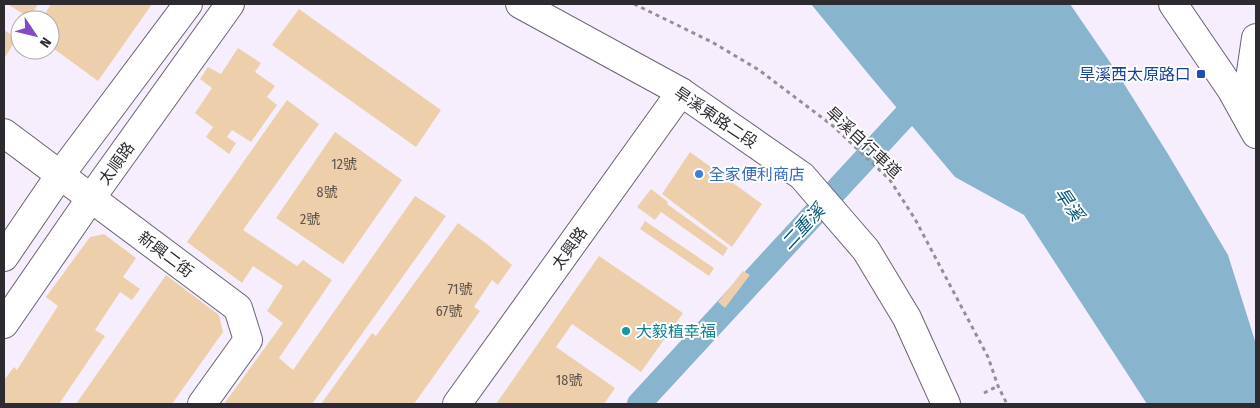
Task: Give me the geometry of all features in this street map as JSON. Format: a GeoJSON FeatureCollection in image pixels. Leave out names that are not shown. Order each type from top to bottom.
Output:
{"type":"FeatureCollection","features":[{"type":"Feature","properties":{"kind":"street"},"geometry":{"type":"LineString","coordinates":[[4,257],[60,176],[188,4]]}},
{"type":"Feature","properties":{"kind":"street","name":"太順路"},"geometry":{"type":"LineString","coordinates":[[4,324],[91,198],[230,4]]}},
{"type":"Feature","properties":{"kind":"street","name":"旱溪東路二段"},"geometry":{"type":"LineString","coordinates":[[520,4],[681,92],[802,176],[866,250],[907,318],[946,404]]}},
{"type":"Feature","properties":{"kind":"street"},"geometry":{"type":"LineString","coordinates":[[1173,4],[1231,89],[1250,124]]}},
{"type":"Feature","properties":{"kind":"street"},"geometry":{"type":"LineString","coordinates":[[1250,124],[1256,38]]}},
{"type":"Feature","properties":{"kind":"street","name":"太興路"},"geometry":{"type":"LineString","coordinates":[[457,404],[681,92]]}},
{"type":"Feature","properties":{"kind":"street","name":"新興二街"},"geometry":{"type":"LineString","coordinates":[[4,133],[238,308],[248,340],[202,404]]}},
{"type":"Feature","properties":{"kind":"path","name":"旱溪自行車道"},"geometry":{"type":"LineString","coordinates":[[634,4],[712,42],[759,70],[833,126],[890,180],[914,219],[988,358],[1007,404]]}},
{"type":"Feature","properties":{"kind":"path"},"geometry":{"type":"LineString","coordinates":[[984,393],[998,386]]}},
{"type":"Feature","properties":{"kind":"water","name":"旱溪"},"geometry":{"type":"Polygon","coordinates":[[[811,4],[1070,4],[1116,71],[1228,255],[1256,344],[1256,404],[1147,404],[1024,215],[955,177],[811,4]]]}},
{"type":"Feature","properties":{"kind":"building"},"geometry":{"type":"Polygon","coordinates":[[[7,4],[38,4],[35,10],[17,10],[7,4]]]}},
{"type":"Feature","properties":{"kind":"building"},"geometry":{"type":"Polygon","coordinates":[[[51,4],[152,4],[98,81],[60,53],[60,10],[47,10],[51,4]]]}},
{"type":"Feature","properties":{"kind":"building"},"geometry":{"type":"Polygon","coordinates":[[[299,9],[441,110],[416,147],[272,45],[299,9]]]}},
{"type":"Feature","properties":{"kind":"building"},"geometry":{"type":"Polygon","coordinates":[[[4,30],[10,34],[10,49],[4,59],[4,30]]]}},
{"type":"Feature","properties":{"kind":"building"},"geometry":{"type":"Polygon","coordinates":[[[238,48],[261,63],[255,72],[275,86],[267,97],[277,105],[251,142],[232,130],[227,137],[236,143],[229,154],[206,137],[213,127],[195,113],[212,88],[200,79],[208,67],[221,74],[238,48]]]}},
{"type":"Feature","properties":{"kind":"building"},"geometry":{"type":"Polygon","coordinates":[[[287,100],[319,124],[243,230],[297,266],[303,260],[332,280],[279,358],[293,370],[415,196],[446,216],[312,404],[224,404],[283,323],[267,311],[283,286],[253,266],[242,283],[187,242],[287,100]]]}},
{"type":"Feature","properties":{"kind":"building"},"geometry":{"type":"Polygon","coordinates":[[[335,132],[402,180],[343,264],[276,218],[335,132]]]}},
{"type":"Feature","properties":{"kind":"building"},"geometry":{"type":"Polygon","coordinates":[[[690,152],[762,204],[732,247],[662,194],[690,152]]]}},
{"type":"Feature","properties":{"kind":"building"},"geometry":{"type":"Polygon","coordinates":[[[651,189],[668,202],[667,204],[728,248],[723,256],[661,212],[655,220],[637,207],[651,189]]]}},
{"type":"Feature","properties":{"kind":"building"},"geometry":{"type":"Polygon","coordinates":[[[645,221],[714,268],[709,276],[640,229],[645,221]]]}},
{"type":"Feature","properties":{"kind":"building"},"geometry":{"type":"Polygon","coordinates":[[[458,223],[512,265],[498,285],[492,280],[474,307],[480,311],[414,404],[321,404],[372,333],[376,336],[458,223]]]}},
{"type":"Feature","properties":{"kind":"building"},"geometry":{"type":"Polygon","coordinates":[[[104,234],[136,258],[123,277],[140,289],[132,300],[120,292],[95,330],[105,336],[59,404],[4,404],[4,380],[14,367],[17,370],[58,306],[46,297],[90,237],[104,234]]]}},
{"type":"Feature","properties":{"kind":"building","name":"大毅植幸福"},"geometry":{"type":"Polygon","coordinates":[[[599,256],[683,313],[641,372],[572,324],[556,347],[615,388],[604,404],[496,404],[599,256]]]}},
{"type":"Feature","properties":{"kind":"building"},"geometry":{"type":"Polygon","coordinates":[[[743,271],[750,275],[725,308],[718,302],[743,271]]]}},
{"type":"Feature","properties":{"kind":"building"},"geometry":{"type":"Polygon","coordinates":[[[166,275],[219,315],[223,332],[172,404],[76,404],[166,275]]]}},
{"type":"Feature","properties":{"kind":"waterway","name":"二重溪"},"geometry":{"type":"LineString","coordinates":[[639,404],[926,93]]}},
{"type":"Feature","properties":{"kind":"place","name":"旱溪西太原路口"},"geometry":{"type":"Point","coordinates":[1201,74]}},
{"type":"Feature","properties":{"kind":"place","name":"全家便利商店"},"geometry":{"type":"Point","coordinates":[699,174]}},
{"type":"Feature","properties":{"kind":"place","name":"大毅植幸福"},"geometry":{"type":"Point","coordinates":[626,331]}}]}
